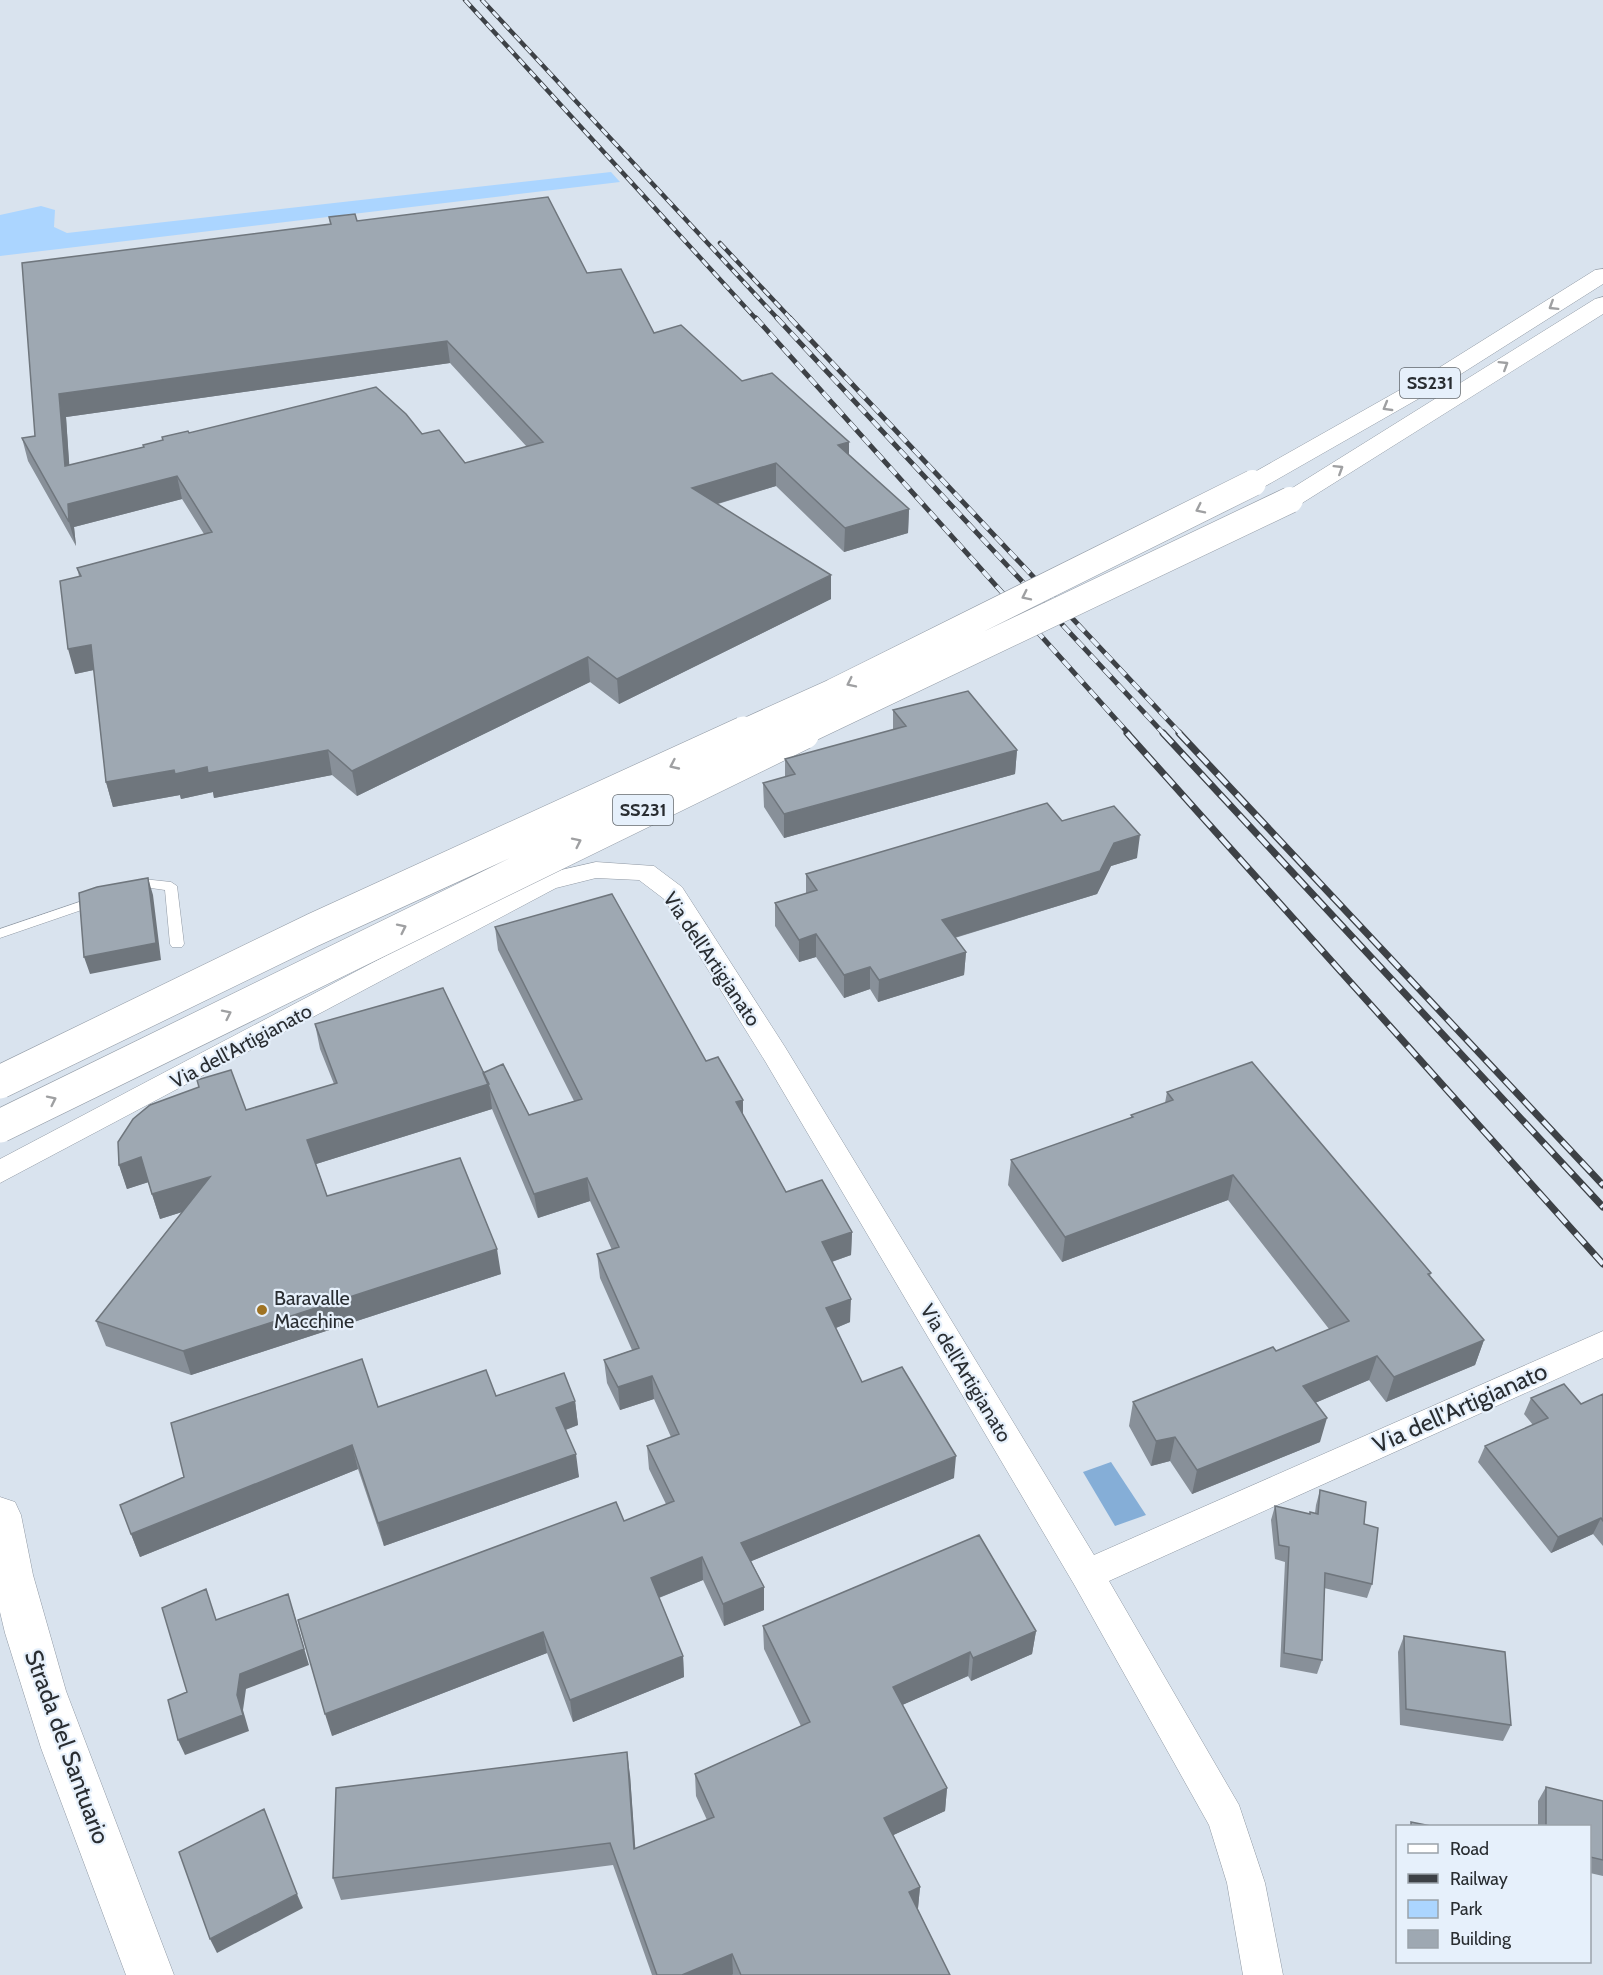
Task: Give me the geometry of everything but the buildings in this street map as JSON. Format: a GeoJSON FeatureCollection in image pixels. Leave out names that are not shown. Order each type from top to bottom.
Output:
{"type":"FeatureCollection","features":[{"type":"Feature","properties":{"kind":"main road","name":"SS231"},"geometry":{"type":"LineString","coordinates":[[0,1082],[313,930],[832,692],[1253,483],[1445,375],[1603,275]]}},
{"type":"Feature","properties":{"kind":"main road","name":"SS231"},"geometry":{"type":"LineString","coordinates":[[0,1126],[665,799],[1290,500],[1603,304]]}},
{"type":"Feature","properties":{"kind":"main road","name":"Strada del Santuario"},"geometry":{"type":"LineString","coordinates":[[0,1515],[8,1563],[39,1681],[150,1975]]}},
{"type":"Feature","properties":{"kind":"street","name":"Via dell'Artigianato"},"geometry":{"type":"LineString","coordinates":[[0,1172],[548,881],[596,870],[645,872],[673,893],[775,1054],[1087,1575],[1226,1818],[1246,1882],[1263,1975]]}},
{"type":"Feature","properties":{"kind":"street","name":"Via dell'Artigianato"},"geometry":{"type":"LineString","coordinates":[[1087,1575],[1603,1344]]}},
{"type":"Feature","properties":{"kind":"lane"},"geometry":{"type":"LineString","coordinates":[[0,934],[143,883],[171,886],[177,944]]}},
{"type":"Feature","properties":{"kind":"green space"},"geometry":{"type":"Polygon","coordinates":[[[611,172],[620,182],[0,256],[0,215],[41,206],[55,210],[54,227],[67,233],[611,172]]]}},
{"type":"Feature","properties":{"kind":"shaded area"},"geometry":{"type":"Polygon","coordinates":[[[1111,1462],[1146,1515],[1115,1526],[1083,1472],[1111,1462]]]}},
{"type":"Feature","properties":{"kind":"railway"},"geometry":{"type":"LineString","coordinates":[[465,0],[757,320]]}},
{"type":"Feature","properties":{"kind":"railway"},"geometry":{"type":"LineString","coordinates":[[482,0],[779,320]]}},
{"type":"Feature","properties":{"kind":"railway"},"geometry":{"type":"LineString","coordinates":[[720,243],[792,320]]}},
{"type":"Feature","properties":{"kind":"railway"},"geometry":{"type":"LineString","coordinates":[[756,318],[1129,734]]}},
{"type":"Feature","properties":{"kind":"railway"},"geometry":{"type":"LineString","coordinates":[[777,318],[1164,734]]}},
{"type":"Feature","properties":{"kind":"railway"},"geometry":{"type":"LineString","coordinates":[[790,318],[1181,734]]}},
{"type":"Feature","properties":{"kind":"railway"},"geometry":{"type":"LineString","coordinates":[[1127,733],[1603,1264]]}},
{"type":"Feature","properties":{"kind":"railway"},"geometry":{"type":"LineString","coordinates":[[1163,733],[1603,1207]]}},
{"type":"Feature","properties":{"kind":"railway"},"geometry":{"type":"LineString","coordinates":[[1179,733],[1603,1185]]}},
{"type":"Feature","properties":{"kind":"place","name":"Baravalle Macchine"},"geometry":{"type":"Point","coordinates":[262,1310]}}]}
